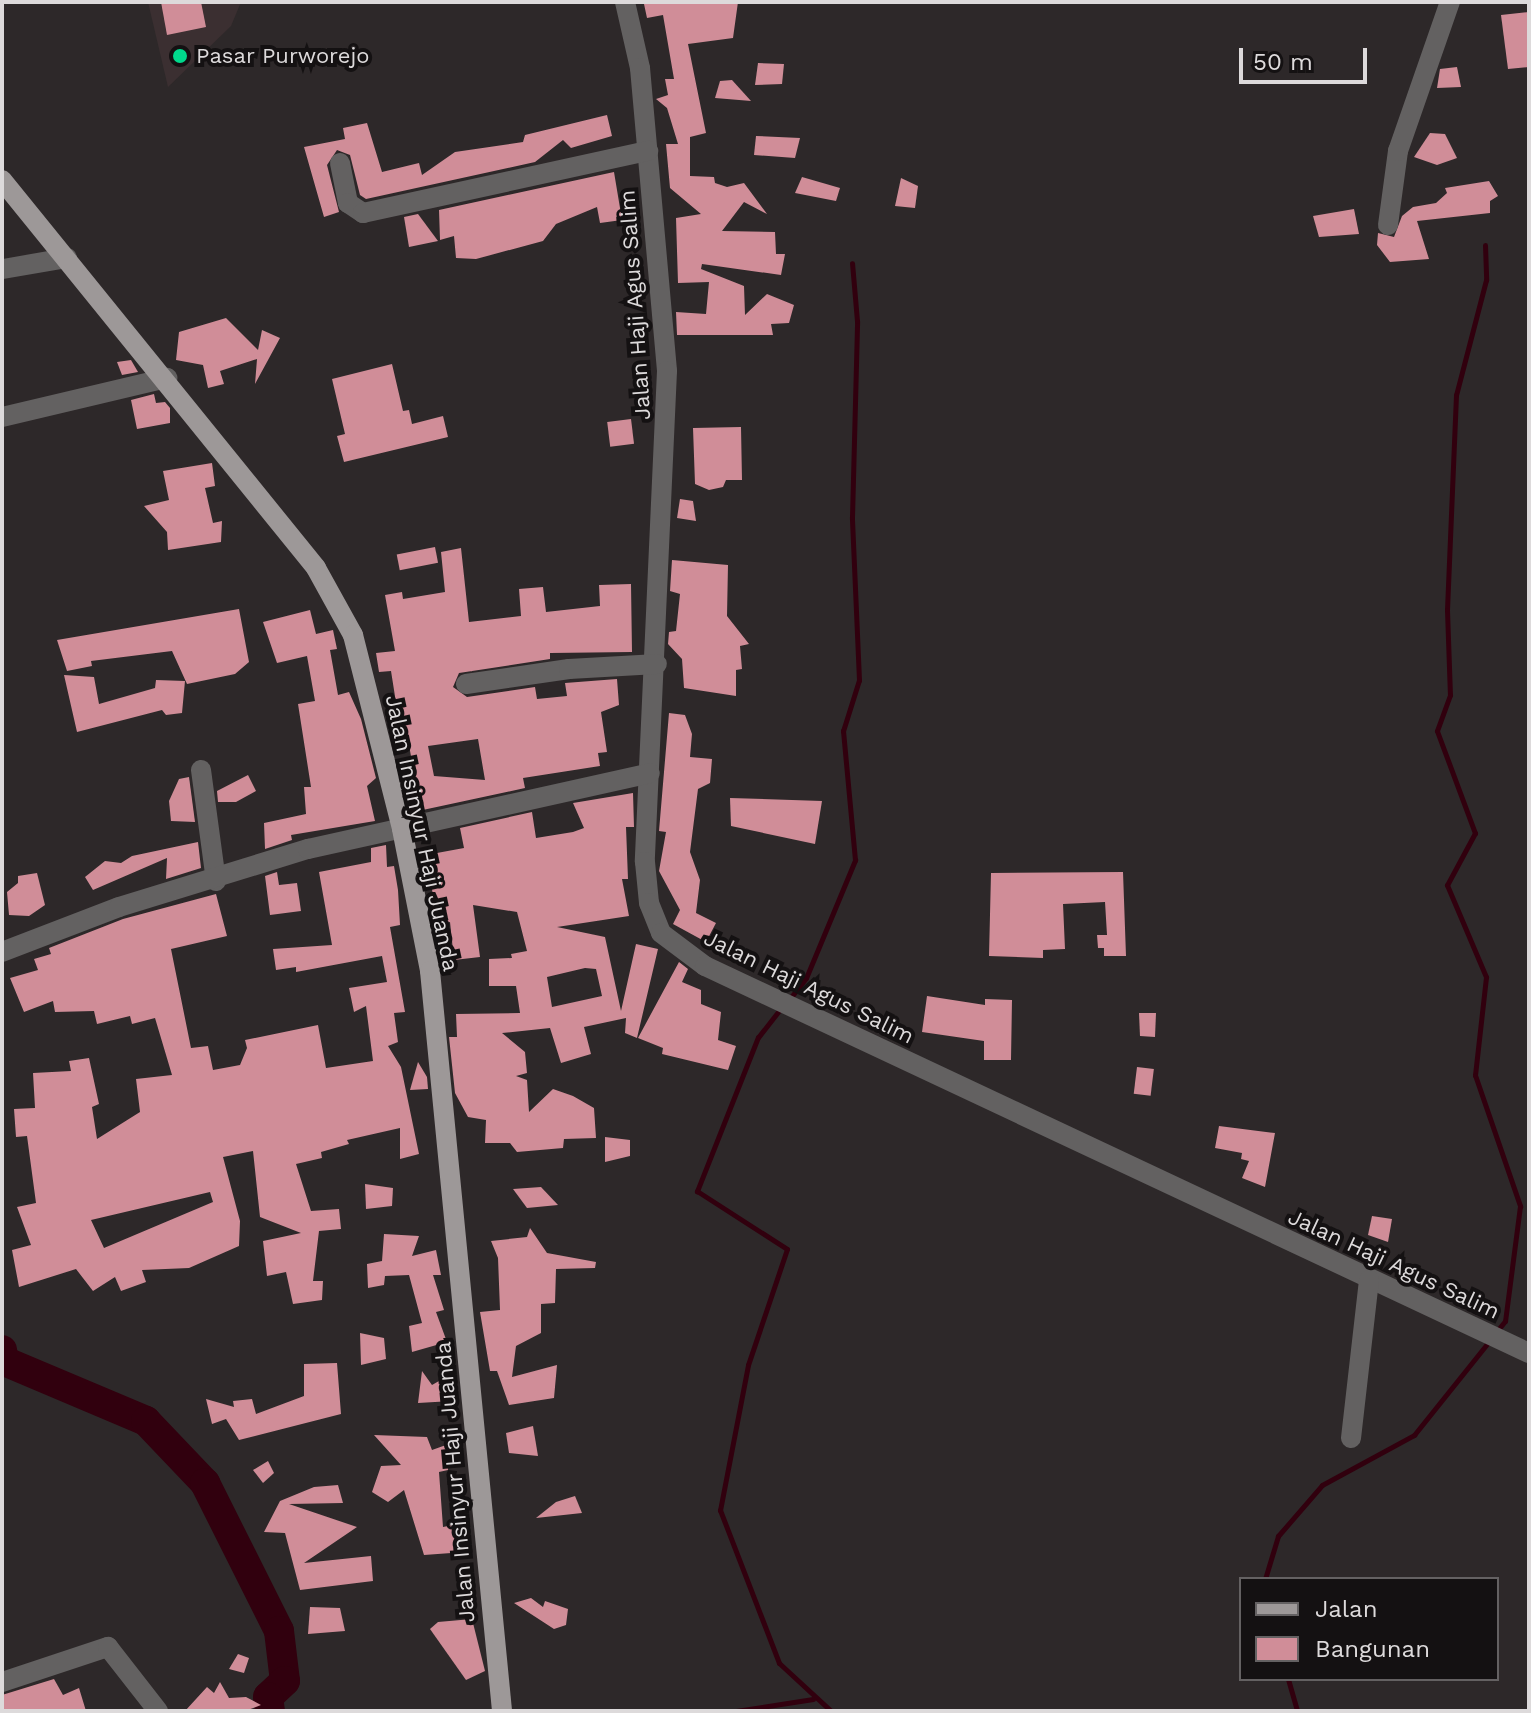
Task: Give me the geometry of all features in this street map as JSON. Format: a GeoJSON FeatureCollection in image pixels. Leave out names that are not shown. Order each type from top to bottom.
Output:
{"type":"FeatureCollection","features":[{"type":"Feature","properties":{"kind":"main road","name":"Jalan Insinyur Haji Juanda"},"geometry":{"type":"LineString","coordinates":[[2,180],[167,378],[341,606],[402,829],[430,971],[502,1711]]}},
{"type":"Feature","properties":{"kind":"street","name":"Jalan Haji Agus Salim"},"geometry":{"type":"LineString","coordinates":[[625,2],[640,68],[664,314],[668,418],[645,862],[658,928],[693,959],[763,994],[1520,1349]]}},
{"type":"Feature","properties":{"kind":"street"},"geometry":{"type":"LineString","coordinates":[[1388,225],[1402,138],[1450,2]]}},
{"type":"Feature","properties":{"kind":"street"},"geometry":{"type":"LineString","coordinates":[[340,163],[348,203],[363,213],[648,151]]}},
{"type":"Feature","properties":{"kind":"street"},"geometry":{"type":"LineString","coordinates":[[3,269],[67,258]]}},
{"type":"Feature","properties":{"kind":"street"},"geometry":{"type":"LineString","coordinates":[[2,417],[167,378]]}},
{"type":"Feature","properties":{"kind":"street"},"geometry":{"type":"LineString","coordinates":[[466,684],[569,669],[657,664]]}},
{"type":"Feature","properties":{"kind":"street"},"geometry":{"type":"LineString","coordinates":[[201,770],[216,881]]}},
{"type":"Feature","properties":{"kind":"street"},"geometry":{"type":"LineString","coordinates":[[2,952],[119,907],[216,881],[308,849],[650,773]]}},
{"type":"Feature","properties":{"kind":"street"},"geometry":{"type":"LineString","coordinates":[[1351,1438],[1369,1280]]}},
{"type":"Feature","properties":{"kind":"street"},"geometry":{"type":"LineString","coordinates":[[2,1682],[108,1647],[158,1711]]}},
{"type":"Feature","properties":{"kind":"shaded area","name":"Pasar Purworejo"},"geometry":{"type":"Polygon","coordinates":[[[148,2],[241,2],[231,26],[168,87],[148,2]]]}},
{"type":"Feature","properties":{"kind":"building"},"geometry":{"type":"Polygon","coordinates":[[[161,2],[201,2],[206,27],[167,35],[161,2]]]}},
{"type":"Feature","properties":{"kind":"building"},"geometry":{"type":"Polygon","coordinates":[[[738,2],[733,38],[688,44],[706,133],[690,137],[690,176],[714,177],[715,183],[727,187],[744,183],[767,214],[744,202],[722,231],[775,232],[776,254],[785,254],[781,275],[702,264],[701,269],[744,286],[745,315],[767,294],[794,305],[789,323],[771,324],[773,335],[677,335],[676,312],[706,314],[709,282],[678,283],[676,218],[701,214],[670,188],[666,144],[678,144],[667,108],[656,99],[668,95],[665,79],[674,79],[663,15],[647,18],[644,4],[738,2]]]}},
{"type":"Feature","properties":{"kind":"building"},"geometry":{"type":"Polygon","coordinates":[[[1529,12],[1529,67],[1508,69],[1501,15],[1529,12]]]}},
{"type":"Feature","properties":{"kind":"building"},"geometry":{"type":"Polygon","coordinates":[[[758,63],[784,64],[782,84],[755,85],[758,63]]]}},
{"type":"Feature","properties":{"kind":"building"},"geometry":{"type":"Polygon","coordinates":[[[1457,67],[1461,87],[1437,88],[1440,69],[1457,67]]]}},
{"type":"Feature","properties":{"kind":"building"},"geometry":{"type":"Polygon","coordinates":[[[732,80],[751,101],[715,98],[720,81],[732,80]]]}},
{"type":"Feature","properties":{"kind":"building"},"geometry":{"type":"Polygon","coordinates":[[[607,115],[612,136],[571,148],[563,140],[535,162],[366,199],[360,195],[350,155],[337,150],[327,165],[339,212],[324,217],[304,147],[345,139],[343,128],[367,123],[382,172],[419,163],[422,175],[455,152],[523,142],[525,135],[607,115]]]}},
{"type":"Feature","properties":{"kind":"building"},"geometry":{"type":"Polygon","coordinates":[[[1430,133],[1445,134],[1457,158],[1437,165],[1414,157],[1430,133]]]}},
{"type":"Feature","properties":{"kind":"building"},"geometry":{"type":"Polygon","coordinates":[[[756,136],[800,138],[795,158],[754,155],[756,136]]]}},
{"type":"Feature","properties":{"kind":"building"},"geometry":{"type":"Polygon","coordinates":[[[614,172],[622,220],[600,223],[597,207],[556,224],[543,241],[476,259],[456,258],[454,236],[440,240],[439,210],[614,172]]]}},
{"type":"Feature","properties":{"kind":"building"},"geometry":{"type":"Polygon","coordinates":[[[802,177],[840,188],[836,201],[795,193],[802,177]]]}},
{"type":"Feature","properties":{"kind":"building"},"geometry":{"type":"Polygon","coordinates":[[[901,178],[918,186],[915,208],[895,206],[901,178]]]}},
{"type":"Feature","properties":{"kind":"building"},"geometry":{"type":"Polygon","coordinates":[[[1489,181],[1498,196],[1490,201],[1490,213],[1417,221],[1429,259],[1390,262],[1377,245],[1378,233],[1394,237],[1402,216],[1413,207],[1436,203],[1447,193],[1445,188],[1489,181]]]}},
{"type":"Feature","properties":{"kind":"building"},"geometry":{"type":"Polygon","coordinates":[[[1354,209],[1359,234],[1319,237],[1313,216],[1354,209]]]}},
{"type":"Feature","properties":{"kind":"building"},"geometry":{"type":"Polygon","coordinates":[[[418,214],[438,241],[409,247],[404,217],[418,214]]]}},
{"type":"Feature","properties":{"kind":"building"},"geometry":{"type":"Polygon","coordinates":[[[226,318],[258,350],[262,330],[280,338],[255,384],[257,359],[220,371],[224,384],[208,388],[203,365],[176,360],[179,332],[226,318]]]}},
{"type":"Feature","properties":{"kind":"building"},"geometry":{"type":"Polygon","coordinates":[[[131,360],[138,372],[122,375],[117,362],[131,360]]]}},
{"type":"Feature","properties":{"kind":"building"},"geometry":{"type":"Polygon","coordinates":[[[392,364],[403,411],[409,410],[412,424],[443,416],[448,437],[344,462],[337,436],[345,434],[332,379],[392,364]]]}},
{"type":"Feature","properties":{"kind":"building"},"geometry":{"type":"Polygon","coordinates":[[[154,394],[156,403],[165,402],[170,408],[170,423],[137,429],[131,400],[154,394]]]}},
{"type":"Feature","properties":{"kind":"building"},"geometry":{"type":"Polygon","coordinates":[[[631,419],[634,444],[610,447],[607,422],[631,419]]]}},
{"type":"Feature","properties":{"kind":"building"},"geometry":{"type":"Polygon","coordinates":[[[741,427],[742,480],[726,480],[723,487],[709,490],[695,484],[693,428],[741,427]]]}},
{"type":"Feature","properties":{"kind":"building"},"geometry":{"type":"Polygon","coordinates":[[[212,463],[215,486],[205,488],[213,523],[222,521],[221,542],[168,550],[167,532],[144,506],[169,500],[163,471],[212,463]]]}},
{"type":"Feature","properties":{"kind":"building"},"geometry":{"type":"Polygon","coordinates":[[[680,499],[693,501],[696,521],[677,518],[680,499]]]}},
{"type":"Feature","properties":{"kind":"building"},"geometry":{"type":"Polygon","coordinates":[[[435,547],[438,563],[400,570],[397,554],[435,547]]]}},
{"type":"Feature","properties":{"kind":"building"},"geometry":{"type":"Polygon","coordinates":[[[461,548],[469,622],[521,616],[519,589],[543,587],[546,612],[600,606],[599,585],[631,584],[632,652],[550,653],[550,659],[459,673],[453,687],[467,697],[535,687],[537,699],[567,696],[565,683],[617,679],[619,705],[601,712],[607,752],[598,753],[600,766],[523,778],[525,788],[418,811],[399,764],[412,762],[406,728],[400,728],[391,671],[379,672],[376,653],[395,651],[385,595],[402,592],[403,599],[445,592],[441,552],[461,548]],[[478,739],[428,746],[434,776],[485,780],[478,739]]]}},
{"type":"Feature","properties":{"kind":"building"},"geometry":{"type":"Polygon","coordinates":[[[672,560],[728,565],[727,616],[749,644],[740,646],[742,669],[736,670],[736,696],[684,688],[682,659],[668,644],[669,632],[676,631],[680,594],[670,591],[672,560]]]}},
{"type":"Feature","properties":{"kind":"building"},"geometry":{"type":"Polygon","coordinates":[[[239,609],[249,662],[235,674],[187,684],[172,651],[91,661],[92,666],[67,671],[57,640],[239,609]]]}},
{"type":"Feature","properties":{"kind":"building"},"geometry":{"type":"Polygon","coordinates":[[[310,610],[316,634],[333,630],[337,649],[330,650],[338,695],[349,692],[361,719],[376,778],[367,786],[375,821],[291,835],[292,840],[265,849],[264,823],[306,814],[304,787],[311,787],[298,704],[315,701],[307,656],[277,663],[263,622],[310,610]]]}},
{"type":"Feature","properties":{"kind":"building"},"geometry":{"type":"Polygon","coordinates":[[[64,675],[94,677],[99,704],[155,688],[156,680],[185,681],[182,713],[166,715],[162,710],[77,732],[64,675]]]}},
{"type":"Feature","properties":{"kind":"building"},"geometry":{"type":"Polygon","coordinates":[[[669,713],[685,715],[692,734],[690,757],[712,759],[710,783],[698,789],[690,852],[700,880],[696,913],[716,923],[706,942],[673,924],[680,910],[659,871],[666,832],[659,831],[669,713]]]}},
{"type":"Feature","properties":{"kind":"building"},"geometry":{"type":"Polygon","coordinates":[[[248,775],[256,791],[236,802],[218,802],[217,791],[248,775]]]}},
{"type":"Feature","properties":{"kind":"building"},"geometry":{"type":"Polygon","coordinates":[[[189,777],[195,822],[171,821],[169,801],[179,779],[189,777]]]}},
{"type":"Feature","properties":{"kind":"building"},"geometry":{"type":"Polygon","coordinates":[[[633,793],[634,827],[626,827],[628,879],[622,879],[629,916],[557,927],[605,937],[621,1011],[636,944],[658,949],[637,1038],[625,1033],[626,1018],[584,1027],[591,1054],[561,1063],[550,1028],[502,1033],[525,1052],[527,1073],[516,1076],[527,1080],[529,1112],[553,1089],[594,1108],[596,1138],[564,1139],[563,1148],[517,1152],[510,1143],[485,1143],[486,1120],[468,1117],[455,1093],[449,1037],[457,1037],[456,1014],[520,1013],[516,986],[489,986],[489,959],[512,958],[511,954],[527,951],[517,912],[473,905],[480,957],[454,960],[450,922],[438,924],[426,855],[464,848],[460,828],[532,812],[536,838],[573,832],[584,828],[573,803],[633,793]],[[585,968],[547,977],[552,1007],[602,996],[596,969],[585,968]]]}},
{"type":"Feature","properties":{"kind":"building"},"geometry":{"type":"Polygon","coordinates":[[[730,798],[822,801],[815,844],[731,826],[730,798]]]}},
{"type":"Feature","properties":{"kind":"building"},"geometry":{"type":"Polygon","coordinates":[[[198,842],[201,868],[166,879],[167,858],[93,890],[85,877],[105,861],[121,863],[132,856],[198,842]]]}},
{"type":"Feature","properties":{"kind":"building"},"geometry":{"type":"Polygon","coordinates":[[[386,845],[387,867],[394,866],[398,890],[400,925],[390,927],[405,1012],[394,1013],[398,1042],[388,1046],[401,1067],[419,1154],[400,1159],[400,1128],[347,1140],[349,1144],[321,1152],[322,1158],[296,1164],[311,1211],[339,1209],[341,1229],[319,1231],[313,1281],[323,1281],[322,1300],[293,1304],[286,1272],[267,1276],[263,1241],[301,1233],[260,1217],[253,1151],[223,1157],[240,1221],[239,1246],[189,1268],[142,1270],[146,1282],[121,1291],[115,1277],[93,1291],[76,1269],[19,1287],[12,1250],[31,1245],[17,1207],[36,1203],[27,1136],[16,1137],[14,1109],[35,1108],[33,1073],[71,1071],[69,1061],[89,1058],[99,1104],[92,1107],[97,1139],[140,1112],[136,1079],[172,1075],[155,1018],[132,1024],[130,1016],[97,1024],[94,1011],[55,1012],[53,1001],[24,1012],[10,978],[38,970],[34,959],[51,954],[49,948],[123,919],[216,894],[227,936],[171,949],[191,1048],[208,1046],[213,1070],[240,1065],[247,1048],[245,1040],[318,1025],[326,1068],[373,1061],[366,1006],[354,1012],[349,988],[387,982],[382,956],[296,972],[296,967],[276,970],[273,949],[332,945],[319,872],[371,862],[371,848],[386,845]],[[210,1192],[91,1220],[104,1248],[213,1202],[210,1192]]]}},
{"type":"Feature","properties":{"kind":"building"},"geometry":{"type":"Polygon","coordinates":[[[277,872],[279,885],[297,883],[301,911],[270,915],[265,876],[277,872]]]}},
{"type":"Feature","properties":{"kind":"building"},"geometry":{"type":"Polygon","coordinates":[[[1123,872],[1126,956],[1104,956],[1104,948],[1098,948],[1097,935],[1107,935],[1105,902],[1063,904],[1065,949],[1043,950],[1043,958],[989,956],[991,873],[1123,872]]]}},
{"type":"Feature","properties":{"kind":"building"},"geometry":{"type":"Polygon","coordinates":[[[37,873],[45,905],[29,916],[9,915],[7,892],[18,883],[18,876],[37,873]]]}},
{"type":"Feature","properties":{"kind":"building"},"geometry":{"type":"Polygon","coordinates":[[[679,962],[688,969],[682,982],[701,990],[701,1004],[721,1012],[718,1040],[736,1046],[728,1070],[662,1054],[663,1048],[638,1038],[679,962]]]}},
{"type":"Feature","properties":{"kind":"building"},"geometry":{"type":"Polygon","coordinates":[[[927,996],[985,1005],[985,999],[1012,1000],[1011,1060],[984,1060],[984,1041],[922,1032],[927,996]]]}},
{"type":"Feature","properties":{"kind":"building"},"geometry":{"type":"Polygon","coordinates":[[[1139,1013],[1156,1013],[1155,1037],[1140,1036],[1139,1013]]]}},
{"type":"Feature","properties":{"kind":"building"},"geometry":{"type":"Polygon","coordinates":[[[418,1062],[427,1077],[428,1089],[410,1090],[418,1062]]]}},
{"type":"Feature","properties":{"kind":"building"},"geometry":{"type":"Polygon","coordinates":[[[1137,1067],[1154,1069],[1151,1096],[1134,1094],[1137,1067]]]}},
{"type":"Feature","properties":{"kind":"building"},"geometry":{"type":"Polygon","coordinates":[[[1219,1126],[1275,1133],[1265,1187],[1242,1178],[1249,1161],[1241,1159],[1242,1153],[1215,1148],[1219,1126]]]}},
{"type":"Feature","properties":{"kind":"building"},"geometry":{"type":"Polygon","coordinates":[[[605,1137],[630,1140],[630,1156],[605,1162],[605,1137]]]}},
{"type":"Feature","properties":{"kind":"building"},"geometry":{"type":"Polygon","coordinates":[[[365,1184],[393,1188],[392,1206],[366,1209],[365,1184]]]}},
{"type":"Feature","properties":{"kind":"building"},"geometry":{"type":"Polygon","coordinates":[[[541,1187],[558,1205],[527,1208],[513,1189],[541,1187]]]}},
{"type":"Feature","properties":{"kind":"building"},"geometry":{"type":"Polygon","coordinates":[[[1372,1216],[1392,1219],[1388,1242],[1368,1235],[1372,1216]]]}},
{"type":"Feature","properties":{"kind":"building"},"geometry":{"type":"Polygon","coordinates":[[[530,1228],[547,1253],[596,1262],[595,1268],[556,1269],[555,1303],[541,1304],[541,1333],[516,1346],[512,1377],[557,1365],[554,1398],[509,1405],[497,1371],[490,1371],[480,1312],[500,1310],[498,1258],[491,1241],[527,1237],[530,1228]]]}},
{"type":"Feature","properties":{"kind":"building"},"geometry":{"type":"Polygon","coordinates":[[[384,1234],[419,1236],[412,1256],[436,1250],[441,1275],[433,1275],[444,1310],[436,1312],[447,1342],[412,1352],[409,1326],[422,1323],[409,1275],[385,1276],[384,1285],[368,1288],[367,1264],[382,1261],[384,1234]]]}},
{"type":"Feature","properties":{"kind":"building"},"geometry":{"type":"Polygon","coordinates":[[[360,1333],[384,1338],[386,1359],[361,1365],[360,1333]]]}},
{"type":"Feature","properties":{"kind":"building"},"geometry":{"type":"Polygon","coordinates":[[[337,1363],[341,1414],[239,1440],[226,1419],[212,1424],[206,1399],[234,1407],[233,1401],[252,1399],[256,1414],[304,1396],[304,1364],[337,1363]]]}},
{"type":"Feature","properties":{"kind":"building"},"geometry":{"type":"Polygon","coordinates":[[[422,1371],[432,1385],[446,1377],[452,1401],[418,1403],[422,1371]]]}},
{"type":"Feature","properties":{"kind":"building"},"geometry":{"type":"Polygon","coordinates":[[[533,1426],[538,1456],[509,1453],[506,1433],[533,1426]]]}},
{"type":"Feature","properties":{"kind":"building"},"geometry":{"type":"Polygon","coordinates":[[[374,1435],[427,1437],[432,1450],[446,1445],[448,1470],[439,1472],[443,1527],[463,1523],[465,1552],[424,1555],[404,1490],[388,1502],[372,1492],[381,1466],[401,1465],[374,1435]]]}},
{"type":"Feature","properties":{"kind":"building"},"geometry":{"type":"Polygon","coordinates":[[[268,1461],[274,1473],[263,1483],[253,1470],[268,1461]]]}},
{"type":"Feature","properties":{"kind":"building"},"geometry":{"type":"Polygon","coordinates":[[[338,1485],[343,1503],[289,1504],[357,1527],[304,1563],[371,1556],[373,1581],[300,1590],[285,1533],[264,1532],[280,1501],[314,1487],[338,1485]]]}},
{"type":"Feature","properties":{"kind":"building"},"geometry":{"type":"Polygon","coordinates":[[[575,1496],[582,1513],[536,1518],[556,1502],[575,1496]]]}},
{"type":"Feature","properties":{"kind":"building"},"geometry":{"type":"Polygon","coordinates":[[[531,1598],[543,1607],[545,1601],[568,1609],[566,1625],[554,1629],[514,1603],[531,1598]]]}},
{"type":"Feature","properties":{"kind":"building"},"geometry":{"type":"Polygon","coordinates":[[[310,1607],[340,1608],[345,1631],[308,1634],[310,1607]]]}},
{"type":"Feature","properties":{"kind":"building"},"geometry":{"type":"Polygon","coordinates":[[[472,1619],[485,1671],[466,1680],[430,1629],[438,1622],[472,1619]]]}},
{"type":"Feature","properties":{"kind":"building"},"geometry":{"type":"Polygon","coordinates":[[[238,1654],[249,1658],[244,1673],[229,1669],[238,1654]]]}},
{"type":"Feature","properties":{"kind":"building"},"geometry":{"type":"Polygon","coordinates":[[[54,1679],[63,1695],[79,1688],[86,1711],[2,1711],[2,1695],[54,1679]]]}},
{"type":"Feature","properties":{"kind":"building"},"geometry":{"type":"Polygon","coordinates":[[[220,1682],[229,1698],[246,1697],[261,1705],[245,1711],[185,1711],[207,1687],[214,1693],[220,1682]]]}},
{"type":"Feature","properties":{"kind":"waterway"},"geometry":{"type":"LineString","coordinates":[[1485,245],[1486,280],[1456,395],[1447,610],[1450,695],[1437,731],[1475,833],[1447,885],[1486,977],[1475,1075],[1520,1206],[1505,1321],[1496,1332]]}},
{"type":"Feature","properties":{"kind":"waterway"},"geometry":{"type":"LineString","coordinates":[[788,1001],[806,978],[855,860],[843,731],[859,680],[852,517],[857,321],[852,263]]}},
{"type":"Feature","properties":{"kind":"waterway"},"geometry":{"type":"LineString","coordinates":[[781,1008],[758,1037],[697,1191],[787,1249],[748,1365],[720,1510],[779,1663],[831,1711]]}},
{"type":"Feature","properties":{"kind":"waterway"},"geometry":{"type":"LineString","coordinates":[[1266,1577],[1278,1536],[1322,1485],[1414,1435],[1490,1340]]}},
{"type":"Feature","properties":{"kind":"waterway"},"geometry":{"type":"LineString","coordinates":[[2,1350],[4,1361],[146,1421],[205,1483],[279,1631],[285,1681],[268,1697],[270,1711]]}},
{"type":"Feature","properties":{"kind":"waterway"},"geometry":{"type":"LineString","coordinates":[[1289,1681],[1297,1711]]}},
{"type":"Feature","properties":{"kind":"waterway"},"geometry":{"type":"LineString","coordinates":[[736,1711],[813,1699]]}},
{"type":"Feature","properties":{"kind":"place","name":"Pasar Purworejo"},"geometry":{"type":"Point","coordinates":[180,56]}}]}
